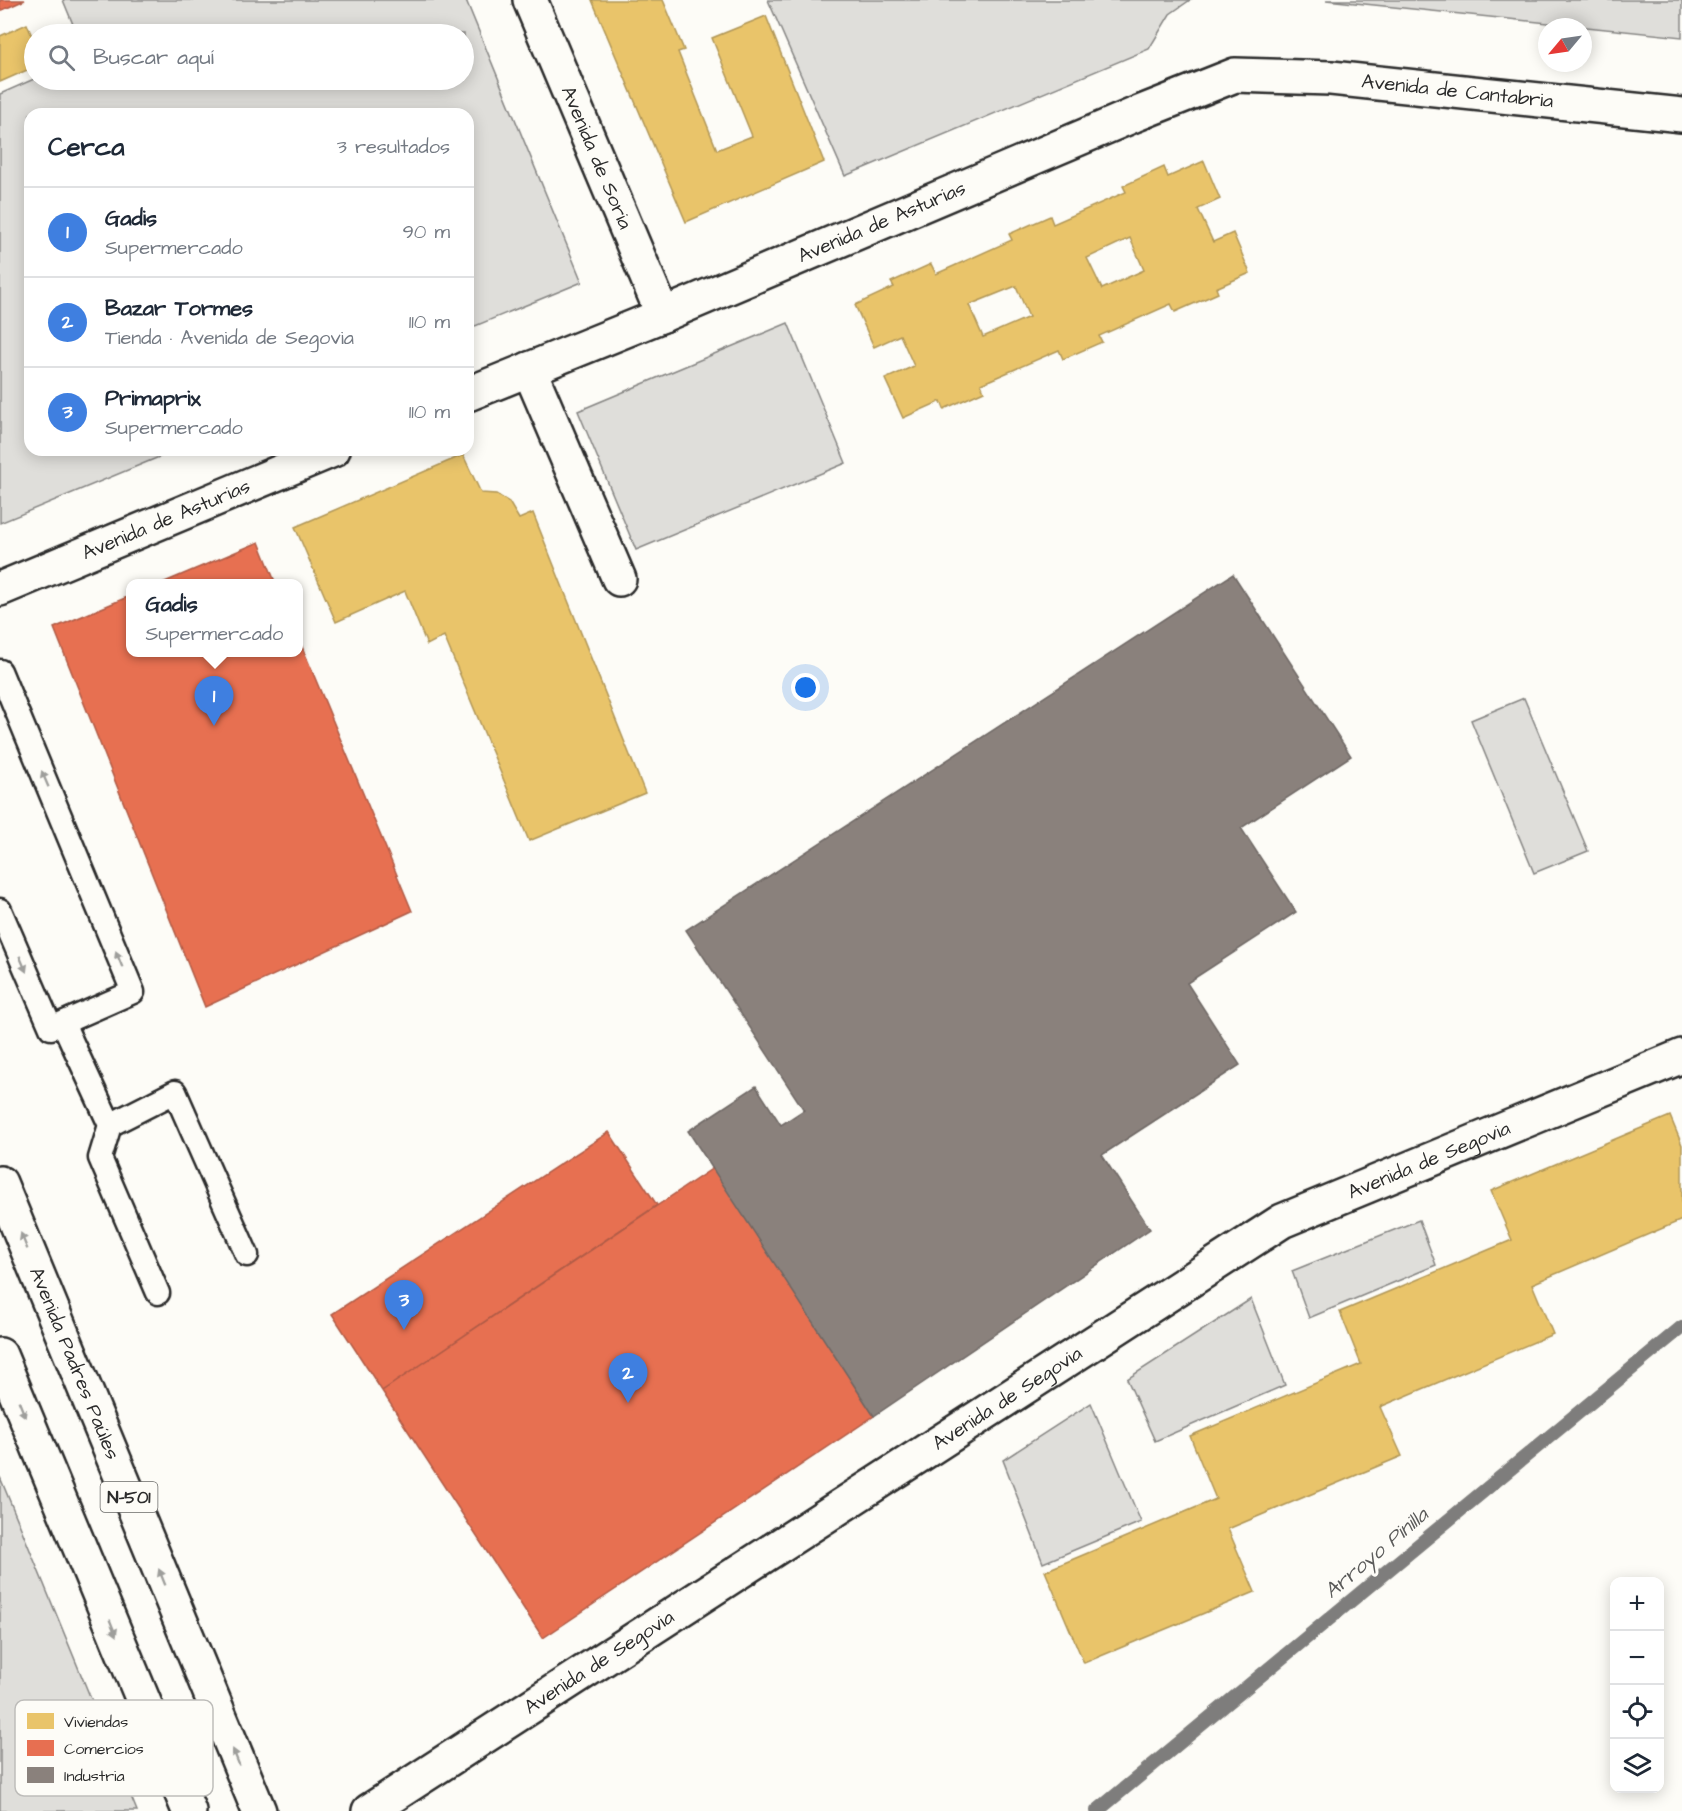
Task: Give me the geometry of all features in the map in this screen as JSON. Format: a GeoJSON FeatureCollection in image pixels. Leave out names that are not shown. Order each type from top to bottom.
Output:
{"type":"FeatureCollection","features":[{"type":"Feature","properties":{"kind":"main road","name":"Avenida de Soria"},"geometry":{"type":"LineString","coordinates":[[530,0],[663,315]]}},
{"type":"Feature","properties":{"kind":"main road","name":"Avenida de Asturias"},"geometry":{"type":"LineString","coordinates":[[474,392],[663,315],[1134,115],[1235,75]]}},
{"type":"Feature","properties":{"kind":"main road","name":"Avenida de Cantabria"},"geometry":{"type":"LineString","coordinates":[[1235,75],[1331,78],[1682,115]]}},
{"type":"Feature","properties":{"kind":"main road"},"geometry":{"type":"LineString","coordinates":[[529,369],[619,579]]}},
{"type":"Feature","properties":{"kind":"main road","name":"Avenida de Asturias"},"geometry":{"type":"LineString","coordinates":[[0,589],[319,456]]}},
{"type":"Feature","properties":{"kind":"main road","name":"Avenida de Segovia"},"geometry":{"type":"LineString","coordinates":[[369,1811],[1282,1221],[1682,1056]]}},
{"type":"Feature","properties":{"kind":"main road","name":"Avenida Padres Paúles"},"geometry":{"type":"LineString","coordinates":[[0,1183],[259,1811]]}},
{"type":"Feature","properties":{"kind":"main road"},"geometry":{"type":"LineString","coordinates":[[0,1355],[143,1700]]}},
{"type":"Feature","properties":{"kind":"main road"},"geometry":{"type":"LineString","coordinates":[[183,1796],[189,1811]]}},
{"type":"Feature","properties":{"kind":"lane"},"geometry":{"type":"LineString","coordinates":[[0,671],[7,706],[133,992],[51,1028],[0,910]]}},
{"type":"Feature","properties":{"kind":"lane"},"geometry":{"type":"LineString","coordinates":[[63,1023],[110,1125],[100,1158],[158,1293]]}},
{"type":"Feature","properties":{"kind":"lane"},"geometry":{"type":"LineString","coordinates":[[110,1125],[175,1092],[247,1255]]}},
{"type":"Feature","properties":{"kind":"shaded area"},"geometry":{"type":"Polygon","coordinates":[[[63,0],[466,0],[582,282],[474,327],[474,108],[24,108],[24,456],[162,456],[0,523],[0,94],[24,83],[24,90],[474,90],[474,24],[73,24],[63,0]]]}},
{"type":"Feature","properties":{"kind":"shaded area"},"geometry":{"type":"Polygon","coordinates":[[[768,0],[1190,0],[1170,14],[1149,49],[845,176],[768,0]]]}},
{"type":"Feature","properties":{"kind":"shaded area"},"geometry":{"type":"Polygon","coordinates":[[[1326,0],[1682,0],[1682,37],[1592,28],[1592,18],[1538,18],[1538,22],[1326,0]]]}},
{"type":"Feature","properties":{"kind":"shaded area"},"geometry":{"type":"Polygon","coordinates":[[[788,323],[846,463],[636,550],[578,411],[788,323]]]}},
{"type":"Feature","properties":{"kind":"shaded area"},"geometry":{"type":"Polygon","coordinates":[[[1524,698],[1588,851],[1534,873],[1471,720],[1524,698]]]}},
{"type":"Feature","properties":{"kind":"shaded area"},"geometry":{"type":"Polygon","coordinates":[[[1419,1220],[1436,1265],[1309,1318],[1292,1271],[1419,1220]]]}},
{"type":"Feature","properties":{"kind":"shaded area"},"geometry":{"type":"Polygon","coordinates":[[[1251,1299],[1285,1385],[1155,1441],[1127,1379],[1251,1299]]]}},
{"type":"Feature","properties":{"kind":"shaded area"},"geometry":{"type":"Polygon","coordinates":[[[1091,1403],[1141,1522],[1043,1563],[1003,1460],[1091,1403]]]}},
{"type":"Feature","properties":{"kind":"shaded area"},"geometry":{"type":"Polygon","coordinates":[[[0,1477],[91,1700],[15,1700],[15,1796],[131,1796],[137,1811],[0,1811],[0,1477]]]}},
{"type":"Feature","properties":{"kind":"building: Viviendas"},"geometry":{"type":"Polygon","coordinates":[[[592,0],[663,0],[684,50],[678,52],[717,150],[752,136],[712,38],[766,16],[824,162],[686,222],[592,0]]]}},
{"type":"Feature","properties":{"kind":"building: Viviendas"},"geometry":{"type":"Polygon","coordinates":[[[24,25],[24,71],[0,82],[0,36],[24,25]]]}},
{"type":"Feature","properties":{"kind":"building: Viviendas"},"geometry":{"type":"Polygon","coordinates":[[[1204,161],[1220,199],[1198,209],[1213,242],[1233,233],[1250,273],[1216,288],[1218,293],[1175,312],[1171,304],[1099,336],[1102,342],[1063,359],[1059,350],[981,384],[984,391],[944,409],[941,401],[903,418],[885,379],[914,366],[900,335],[874,347],[855,305],[894,287],[891,282],[931,264],[936,274],[1012,240],[1009,234],[1050,216],[1053,224],[1126,192],[1123,186],[1164,167],[1168,177],[1204,161]],[[1130,238],[1087,258],[1102,289],[1144,270],[1130,238]],[[1016,286],[969,305],[983,337],[1029,317],[1016,286]]]}},
{"type":"Feature","properties":{"kind":"building: Viviendas"},"geometry":{"type":"Polygon","coordinates":[[[463,456],[481,493],[496,494],[509,502],[519,519],[533,513],[645,793],[529,841],[444,636],[427,645],[405,591],[336,622],[295,527],[463,456]]]}},
{"type":"Feature","properties":{"kind":"building: Viviendas"},"geometry":{"type":"Polygon","coordinates":[[[1670,1116],[1682,1145],[1682,1220],[1532,1284],[1553,1334],[1380,1407],[1402,1456],[1228,1529],[1255,1592],[1084,1663],[1045,1571],[1216,1499],[1190,1436],[1361,1364],[1340,1312],[1512,1240],[1491,1191],[1670,1116]]]}},
{"type":"Feature","properties":{"kind":"building: Comercios"},"geometry":{"type":"Polygon","coordinates":[[[0,0],[25,0],[0,11],[0,0]]]}},
{"type":"Feature","properties":{"kind":"building: Comercios"},"geometry":{"type":"Polygon","coordinates":[[[259,542],[274,579],[172,579],[259,542]]]}},
{"type":"Feature","properties":{"kind":"building: Comercios"},"geometry":{"type":"Polygon","coordinates":[[[126,598],[126,657],[303,657],[303,649],[412,911],[205,1007],[54,628],[126,598]]]}},
{"type":"Feature","properties":{"kind":"building: Comercios"},"geometry":{"type":"Polygon","coordinates":[[[609,1132],[657,1205],[382,1391],[332,1314],[609,1132]]]}},
{"type":"Feature","properties":{"kind":"building: Comercios"},"geometry":{"type":"Polygon","coordinates":[[[713,1168],[874,1416],[543,1638],[382,1391],[713,1168]]]}},
{"type":"Feature","properties":{"kind":"building: Industria"},"geometry":{"type":"Polygon","coordinates":[[[1233,574],[1351,756],[1241,828],[1296,912],[1187,983],[1240,1065],[1102,1155],[1150,1229],[874,1416],[688,1131],[756,1086],[781,1125],[804,1110],[686,930],[1233,574]]]}},
{"type":"Feature","properties":{"kind":"waterway","name":"Arroyo Pinilla"},"geometry":{"type":"LineString","coordinates":[[1097,1811],[1682,1327]]}},
{"type":"Feature","properties":{"kind":"place","name":"Gadis"},"geometry":{"type":"Point","coordinates":[214,726]}},
{"type":"Feature","properties":{"kind":"place","name":"Primaprix"},"geometry":{"type":"Point","coordinates":[404,1330]}},
{"type":"Feature","properties":{"kind":"place","name":"Bazar Tormes"},"geometry":{"type":"Point","coordinates":[628,1403]}}]}
